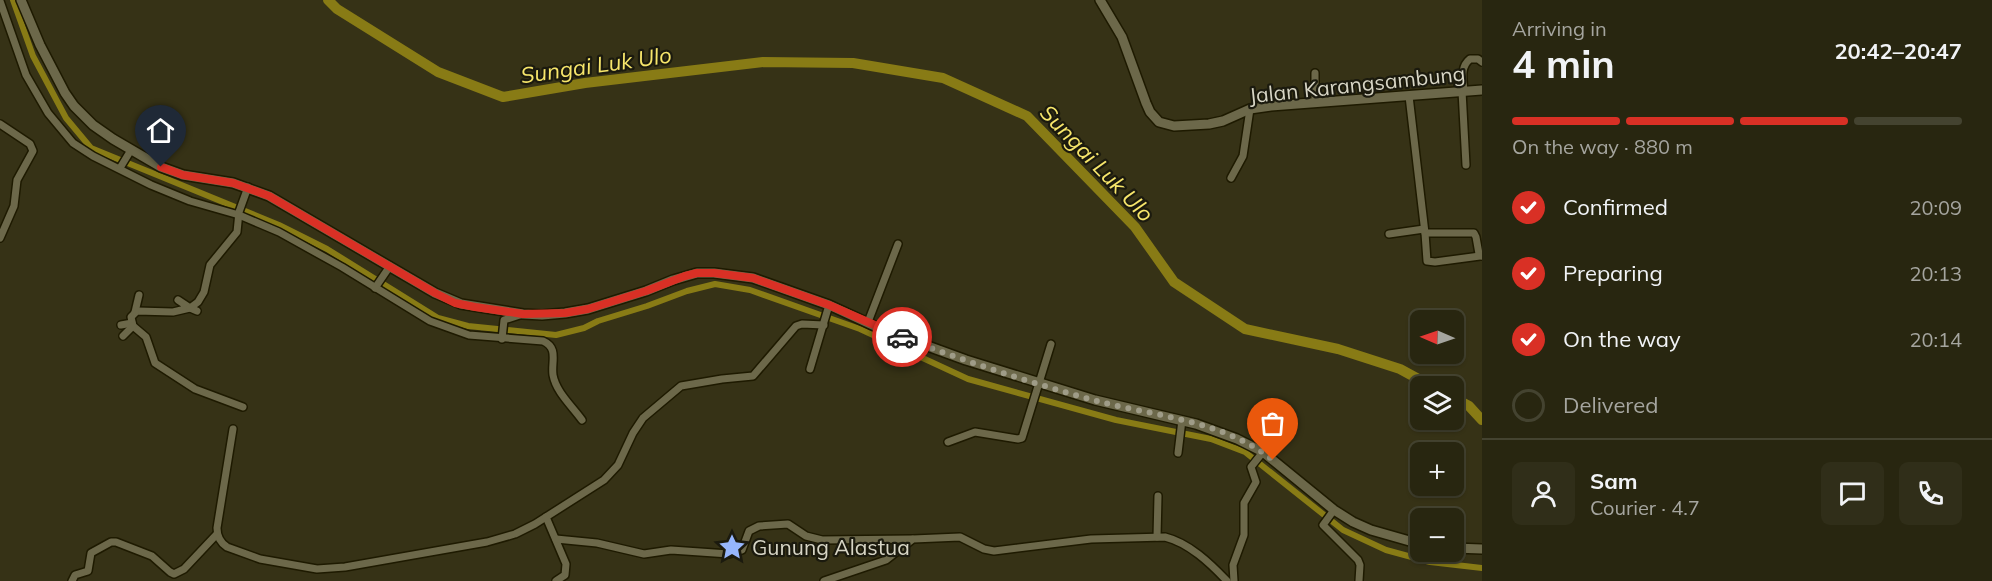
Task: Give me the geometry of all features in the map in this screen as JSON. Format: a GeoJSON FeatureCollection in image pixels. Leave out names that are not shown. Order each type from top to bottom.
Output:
{"type":"FeatureCollection","features":[{"type":"Feature","properties":{"kind":"main road"},"geometry":{"type":"LineString","coordinates":[[21,0],[40,45],[74,106],[93,125],[130,152],[183,175],[248,187],[269,196],[387,270],[455,303],[542,315],[573,312],[646,291],[697,273],[753,278],[828,309],[868,322],[1037,388],[1095,400],[1237,439],[1332,513],[1371,530],[1410,541]]}},
{"type":"Feature","properties":{"kind":"main road","name":"Jalan Karangsambung"},"geometry":{"type":"LineString","coordinates":[[1100,0],[1122,37],[1150,112],[1165,125],[1183,127],[1209,124],[1223,121],[1251,108],[1315,101],[1482,90]]}},
{"type":"Feature","properties":{"kind":"main road"},"geometry":{"type":"LineString","coordinates":[[1464,548],[1482,549]]}},
{"type":"Feature","properties":{"kind":"street"},"geometry":{"type":"LineString","coordinates":[[0,2],[26,75],[48,113],[75,144],[95,157],[121,166],[151,185],[190,201],[239,213],[279,232],[376,286],[404,306],[438,325],[469,335],[543,341],[551,346],[554,356],[552,372],[556,385],[582,420]]}},
{"type":"Feature","properties":{"kind":"street"},"geometry":{"type":"LineString","coordinates":[[1466,165],[1463,69],[1467,60],[1478,59],[1482,62]]}},
{"type":"Feature","properties":{"kind":"street"},"geometry":{"type":"LineString","coordinates":[[1315,74],[1315,101]]}},
{"type":"Feature","properties":{"kind":"street"},"geometry":{"type":"LineString","coordinates":[[1389,234],[1425,231],[1474,232],[1481,256],[1435,262],[1427,261],[1425,258],[1425,231],[1409,96]]}},
{"type":"Feature","properties":{"kind":"street"},"geometry":{"type":"LineString","coordinates":[[1231,178],[1244,156],[1251,108]]}},
{"type":"Feature","properties":{"kind":"street"},"geometry":{"type":"LineString","coordinates":[[0,124],[30,144],[33,151],[17,180],[15,206],[0,238]]}},
{"type":"Feature","properties":{"kind":"street"},"geometry":{"type":"LineString","coordinates":[[121,166],[130,152]]}},
{"type":"Feature","properties":{"kind":"street"},"geometry":{"type":"LineString","coordinates":[[135,312],[173,312],[193,309],[204,292],[210,265],[237,232],[239,213],[248,187]]}},
{"type":"Feature","properties":{"kind":"street"},"geometry":{"type":"LineString","coordinates":[[868,322],[898,244]]}},
{"type":"Feature","properties":{"kind":"street"},"geometry":{"type":"LineString","coordinates":[[376,286],[387,270]]}},
{"type":"Feature","properties":{"kind":"street"},"geometry":{"type":"LineString","coordinates":[[139,295],[135,312],[131,317],[133,325],[146,337],[155,363],[195,389],[243,407]]}},
{"type":"Feature","properties":{"kind":"street"},"geometry":{"type":"LineString","coordinates":[[177,300],[193,309]]}},
{"type":"Feature","properties":{"kind":"street"},"geometry":{"type":"LineString","coordinates":[[810,369],[828,309]]}},
{"type":"Feature","properties":{"kind":"street"},"geometry":{"type":"LineString","coordinates":[[502,337],[503,322],[508,317],[523,314]]}},
{"type":"Feature","properties":{"kind":"street"},"geometry":{"type":"LineString","coordinates":[[217,534],[227,547],[260,559],[312,570],[345,567],[487,542],[525,530],[604,480],[618,465],[643,418],[681,386],[753,376],[796,326],[824,324]]}},
{"type":"Feature","properties":{"kind":"street"},"geometry":{"type":"LineString","coordinates":[[121,325],[133,325]]}},
{"type":"Feature","properties":{"kind":"street"},"geometry":{"type":"LineString","coordinates":[[123,336],[133,325]]}},
{"type":"Feature","properties":{"kind":"street"},"geometry":{"type":"LineString","coordinates":[[948,442],[975,432],[1021,439],[1025,434],[1051,344]]}},
{"type":"Feature","properties":{"kind":"street"},"geometry":{"type":"LineString","coordinates":[[1178,453],[1182,424]]}},
{"type":"Feature","properties":{"kind":"street"},"geometry":{"type":"LineString","coordinates":[[72,581],[75,575],[88,571],[91,553],[111,542],[152,556],[174,574],[184,569],[217,534],[233,429]]}},
{"type":"Feature","properties":{"kind":"street"},"geometry":{"type":"LineString","coordinates":[[1234,581],[1233,565],[1244,535],[1244,502],[1256,482],[1252,466],[1260,455]]}},
{"type":"Feature","properties":{"kind":"street"},"geometry":{"type":"LineString","coordinates":[[1157,537],[1158,496]]}},
{"type":"Feature","properties":{"kind":"street"},"geometry":{"type":"LineString","coordinates":[[1332,513],[1323,525],[1358,560],[1359,581]]}},
{"type":"Feature","properties":{"kind":"street"},"geometry":{"type":"LineString","coordinates":[[546,517],[567,569],[564,577],[556,581]]}},
{"type":"Feature","properties":{"kind":"street"},"geometry":{"type":"LineString","coordinates":[[556,539],[597,543],[639,554],[667,550],[729,554],[742,549],[749,531],[759,526],[788,524],[806,536],[822,540],[957,536],[984,549],[994,551],[1091,539],[1157,537],[1176,540],[1192,549],[1227,581]]}},
{"type":"Feature","properties":{"kind":"street"},"geometry":{"type":"LineString","coordinates":[[824,581],[885,560],[913,539]]}},
{"type":"Feature","properties":{"kind":"waterway"},"geometry":{"type":"LineString","coordinates":[[13,0],[33,56],[66,118],[91,148],[279,225],[327,249],[438,318],[468,326],[556,335],[584,328],[598,321],[687,291],[715,284],[750,290],[860,329],[968,379],[1116,420],[1211,439],[1245,452],[1343,530],[1386,550],[1430,562],[1482,568]]}},
{"type":"Feature","properties":{"kind":"waterway","name":"Sungai Luk Ulo"},"geometry":{"type":"LineString","coordinates":[[328,0],[337,9],[438,72],[503,97],[585,83],[763,62],[853,63],[943,78],[1027,116],[1135,227],[1174,282],[1245,329],[1338,349],[1400,369],[1413,376]]}},
{"type":"Feature","properties":{"kind":"waterway","name":"Sungai Luk Ulo"},"geometry":{"type":"LineString","coordinates":[[1464,403],[1482,420]]}},
{"type":"Feature","properties":{"kind":"way so far"},"geometry":{"type":"LineString","coordinates":[[902,337],[1038,384],[1196,424],[1237,439],[1263,452],[1273,460]]}},
{"type":"Feature","properties":{"kind":"place","name":"Gunung Alastua"},"geometry":{"type":"Point","coordinates":[732,547]}},
{"type":"Feature","properties":{"kind":"route"},"geometry":{"type":"LineString","coordinates":[[161,167],[183,175],[248,187],[269,196],[455,303],[523,314],[565,313],[588,309],[685,276],[714,273],[753,278],[829,305],[902,337]]}}]}
